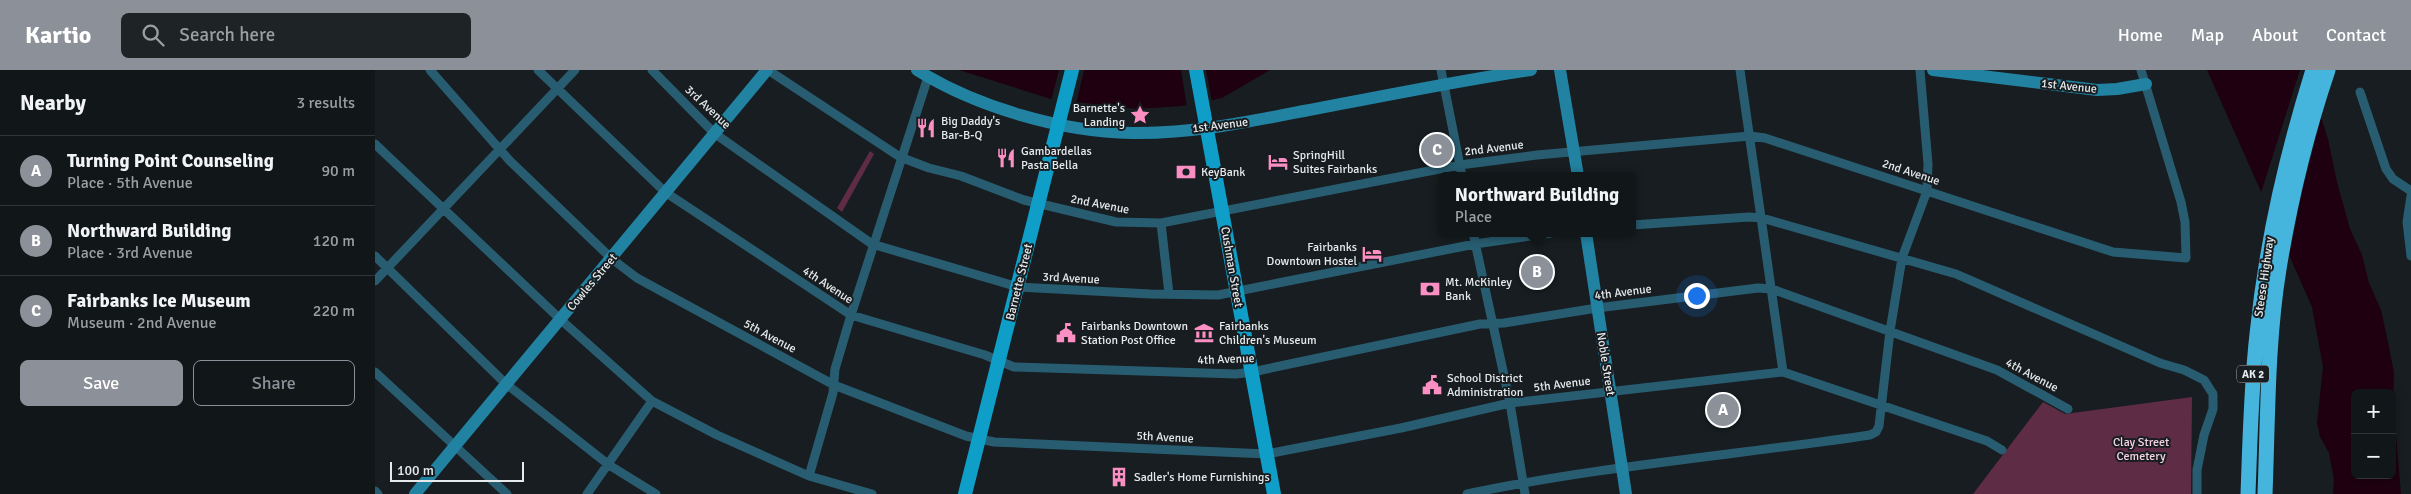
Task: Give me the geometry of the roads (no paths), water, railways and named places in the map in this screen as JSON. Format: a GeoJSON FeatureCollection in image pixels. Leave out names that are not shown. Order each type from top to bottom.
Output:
{"type":"FeatureCollection","features":[{"type":"Feature","properties":{"kind":"highway","name":"Steese Highway"},"geometry":{"type":"LineString","coordinates":[[2248,494],[2253,372],[2268,255],[2282,181],[2299,114],[2313,70]]}},
{"type":"Feature","properties":{"kind":"highway","name":"Steese Highway"},"geometry":{"type":"LineString","coordinates":[[2265,494],[2269,374],[2278,271],[2296,177],[2329,70]]}},
{"type":"Feature","properties":{"kind":"main road","name":"Cowles Street"},"geometry":{"type":"LineString","coordinates":[[415,494],[768,70]]}},
{"type":"Feature","properties":{"kind":"main road","name":"1st Avenue"},"geometry":{"type":"LineString","coordinates":[[917,70],[928,77],[985,102],[1058,125],[1132,133],[1206,122],[1269,118],[1443,83],[1531,70]]}},
{"type":"Feature","properties":{"kind":"main road","name":"Barnette Street"},"geometry":{"type":"LineString","coordinates":[[965,494],[1072,70]]}},
{"type":"Feature","properties":{"kind":"main road","name":"Cushman Street"},"geometry":{"type":"LineString","coordinates":[[1196,70],[1274,494]]}},
{"type":"Feature","properties":{"kind":"main road"},"geometry":{"type":"LineString","coordinates":[[1560,70],[1578,172]]}},
{"type":"Feature","properties":{"kind":"main road","name":"1st Avenue"},"geometry":{"type":"LineString","coordinates":[[1933,70],[2097,90],[2145,84]]}},
{"type":"Feature","properties":{"kind":"main road","name":"Noble Street"},"geometry":{"type":"LineString","coordinates":[[1587,237],[1626,494]]}},
{"type":"Feature","properties":{"kind":"street","name":"5th Avenue"},"geometry":{"type":"LineString","coordinates":[[430,70],[499,149],[612,259],[637,278],[834,385],[892,409],[980,440],[1267,454],[1401,428],[1510,403],[1611,390],[1783,372],[1987,441],[2001,450]]}},
{"type":"Feature","properties":{"kind":"street","name":"4th Avenue"},"geometry":{"type":"LineString","coordinates":[[538,70],[665,192],[851,315],[985,355],[1014,367],[1236,374],[1480,324],[1493,324],[1597,308],[1758,288],[1772,289],[1997,370],[2068,409]]}},
{"type":"Feature","properties":{"kind":"street"},"geometry":{"type":"LineString","coordinates":[[375,281],[575,70]]}},
{"type":"Feature","properties":{"kind":"street","name":"3rd Avenue"},"geometry":{"type":"LineString","coordinates":[[652,70],[714,133],[872,244],[1018,287],[1169,294],[1237,293],[1475,244],[1523,237]]}},
{"type":"Feature","properties":{"kind":"street","name":"2nd Avenue"},"geometry":{"type":"LineString","coordinates":[[768,70],[901,157],[1038,203],[1116,222],[1161,223],[1460,165],[1750,136],[1765,138],[2113,252],[2186,258],[2185,222],[2181,202],[2151,109],[2145,84]]}},
{"type":"Feature","properties":{"kind":"street"},"geometry":{"type":"LineString","coordinates":[[1441,70],[1461,172]]}},
{"type":"Feature","properties":{"kind":"street"},"geometry":{"type":"LineString","coordinates":[[1740,70],[1783,372]]}},
{"type":"Feature","properties":{"kind":"street"},"geometry":{"type":"LineString","coordinates":[[1467,494],[1523,483],[1870,435],[1876,432],[1879,426],[1890,331],[1902,258],[1927,191],[1929,164],[1920,70]]}},
{"type":"Feature","properties":{"kind":"street"},"geometry":{"type":"LineString","coordinates":[[2141,70],[2145,84]]}},
{"type":"Feature","properties":{"kind":"street"},"geometry":{"type":"LineString","coordinates":[[809,476],[834,385],[835,369],[872,244],[928,77]]}},
{"type":"Feature","properties":{"kind":"street"},"geometry":{"type":"LineString","coordinates":[[2360,92],[2386,169],[2393,179],[2411,190]]}},
{"type":"Feature","properties":{"kind":"street"},"geometry":{"type":"LineString","coordinates":[[375,144],[445,208],[560,319],[652,401],[717,435],[809,476],[872,494]]}},
{"type":"Feature","properties":{"kind":"street"},"geometry":{"type":"LineString","coordinates":[[2411,196],[2407,222],[2411,256]]}},
{"type":"Feature","properties":{"kind":"street"},"geometry":{"type":"LineString","coordinates":[[1636,225],[1749,217],[1762,218],[1956,274],[2160,363],[2184,370],[2203,380],[2213,394],[2213,409],[2204,435],[2197,470],[2197,494]]}},
{"type":"Feature","properties":{"kind":"street"},"geometry":{"type":"LineString","coordinates":[[1161,223],[1169,294]]}},
{"type":"Feature","properties":{"kind":"street"},"geometry":{"type":"LineString","coordinates":[[1474,237],[1510,403],[1525,494]]}},
{"type":"Feature","properties":{"kind":"street"},"geometry":{"type":"LineString","coordinates":[[375,256],[505,384],[609,465],[655,494]]}},
{"type":"Feature","properties":{"kind":"street"},"geometry":{"type":"LineString","coordinates":[[375,372],[507,494]]}},
{"type":"Feature","properties":{"kind":"street"},"geometry":{"type":"LineString","coordinates":[[587,494],[652,401]]}},
{"type":"Feature","properties":{"kind":"street"},"geometry":{"type":"LineString","coordinates":[[375,491],[378,494]]}},
{"type":"Feature","properties":{"kind":"place","name":"Barnette's Landing"},"geometry":{"type":"Point","coordinates":[1140,115]}},
{"type":"Feature","properties":{"kind":"place","name":"Big Daddy's Bar-B-Q"},"geometry":{"type":"Point","coordinates":[926,128]}},
{"type":"Feature","properties":{"kind":"place","name":"Fairbanks Ice Museum"},"geometry":{"type":"Point","coordinates":[1437,150]}},
{"type":"Feature","properties":{"kind":"place","name":"Gambardellas Pasta Bella"},"geometry":{"type":"Point","coordinates":[1006,158]}},
{"type":"Feature","properties":{"kind":"place","name":"SpringHill Suites Fairbanks"},"geometry":{"type":"Point","coordinates":[1278,162]}},
{"type":"Feature","properties":{"kind":"place","name":"KeyBank"},"geometry":{"type":"Point","coordinates":[1186,172]}},
{"type":"Feature","properties":{"kind":"place","name":"Fairbanks Downtown Hostel"},"geometry":{"type":"Point","coordinates":[1372,254]}},
{"type":"Feature","properties":{"kind":"place","name":"Northward Building"},"geometry":{"type":"Point","coordinates":[1537,272]}},
{"type":"Feature","properties":{"kind":"place","name":"Mt. McKinley Bank"},"geometry":{"type":"Point","coordinates":[1430,289]}},
{"type":"Feature","properties":{"kind":"place","name":"Fairbanks Downtown Station Post Office"},"geometry":{"type":"Point","coordinates":[1066,333]}},
{"type":"Feature","properties":{"kind":"place","name":"Fairbanks Children's Museum"},"geometry":{"type":"Point","coordinates":[1204,333]}},
{"type":"Feature","properties":{"kind":"place","name":"School District Administration"},"geometry":{"type":"Point","coordinates":[1432,385]}},
{"type":"Feature","properties":{"kind":"place","name":"Turning Point Counseling"},"geometry":{"type":"Point","coordinates":[1723,410]}},
{"type":"Feature","properties":{"kind":"place","name":"Sadler's Home Furnishings"},"geometry":{"type":"Point","coordinates":[1119,477]}},
{"type":"Feature","properties":{"kind":"park label","name":"Clay Street Cemetery"},"geometry":{"type":"Point","coordinates":[2141,449]}}]}
